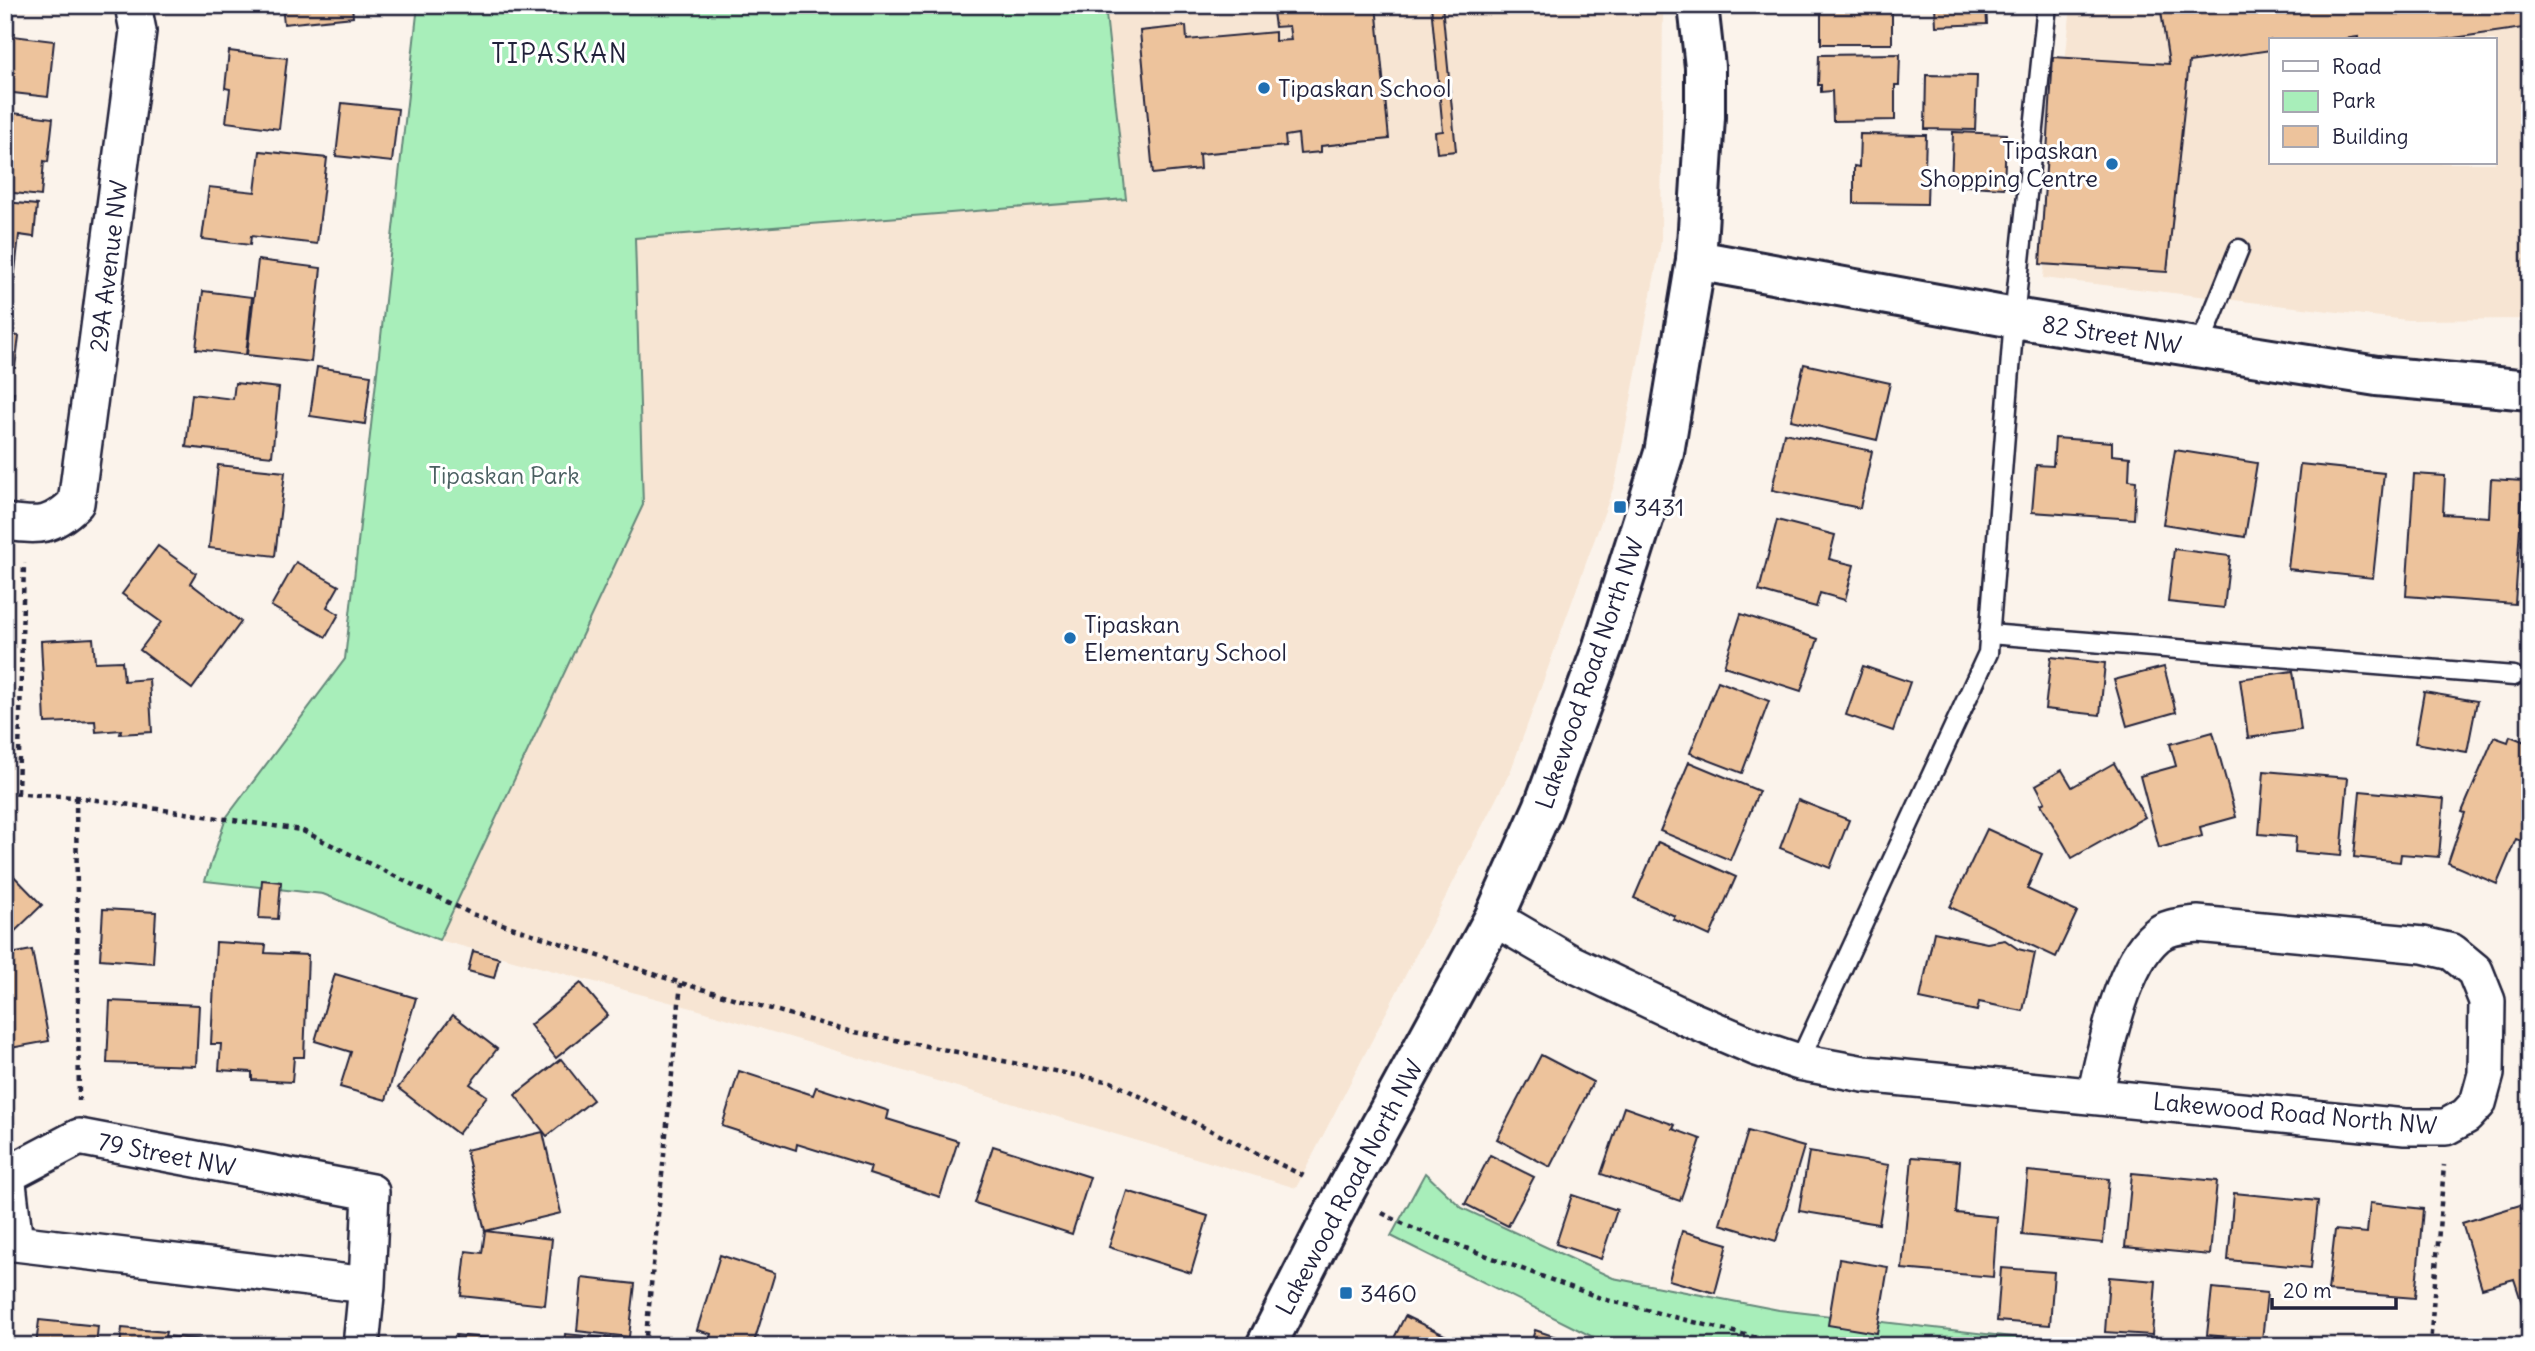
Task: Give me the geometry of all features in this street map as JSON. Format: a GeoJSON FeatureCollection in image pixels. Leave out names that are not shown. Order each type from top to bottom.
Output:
{"type":"FeatureCollection","features":[{"type":"Feature","properties":{"kind":"street","name":"29A Avenue NW"},"geometry":{"type":"LineString","coordinates":[[5,523],[33,525],[59,520],[76,503],[138,31],[133,5]]}},
{"type":"Feature","properties":{"kind":"street","name":"Lakewood Road North NW"},"geometry":{"type":"LineString","coordinates":[[1266,1346],[1343,1195],[1494,918],[1543,808],[1603,646],[1664,453],[1696,260],[1705,105],[1705,66],[1698,5]]}},
{"type":"Feature","properties":{"kind":"street","name":"82 Street NW"},"geometry":{"type":"LineString","coordinates":[[1696,260],[2014,318],[2377,376],[2530,390]]}},
{"type":"Feature","properties":{"kind":"street","name":"Lakewood Road North NW"},"geometry":{"type":"LineString","coordinates":[[1494,918],[1571,963],[1675,1013],[1757,1048],[1799,1062],[1864,1074],[2406,1127],[2446,1127],[2466,1116],[2478,1103],[2487,1074],[2487,1001],[2475,971],[2452,952],[2442,949],[2382,940],[2197,923],[2174,927],[2156,936],[2142,954],[2127,984],[2110,1032],[2095,1096]]}},
{"type":"Feature","properties":{"kind":"street","name":"79 Street NW"},"geometry":{"type":"LineString","coordinates":[[361,1346],[367,1285],[371,1192],[79,1137],[7,1175],[15,1242],[367,1285]]}},
{"type":"Feature","properties":{"kind":"lane"},"geometry":{"type":"LineString","coordinates":[[1799,1062],[1988,653],[2014,318],[2047,5]]}},
{"type":"Feature","properties":{"kind":"lane"},"geometry":{"type":"LineString","coordinates":[[2199,348],[2239,249]]}},
{"type":"Feature","properties":{"kind":"lane"},"geometry":{"type":"LineString","coordinates":[[1989,634],[2514,676]]}},
{"type":"Feature","properties":{"kind":"path"},"geometry":{"type":"LineString","coordinates":[[18,793],[24,559]]}},
{"type":"Feature","properties":{"kind":"path"},"geometry":{"type":"LineString","coordinates":[[5,793],[76,797],[301,830],[472,914],[681,983],[844,1030],[1111,1082],[1315,1181]]}},
{"type":"Feature","properties":{"kind":"path"},"geometry":{"type":"LineString","coordinates":[[76,797],[79,1103]]}},
{"type":"Feature","properties":{"kind":"path"},"geometry":{"type":"LineString","coordinates":[[645,1346],[681,983]]}},
{"type":"Feature","properties":{"kind":"path"},"geometry":{"type":"LineString","coordinates":[[2430,1346],[2445,1157]]}},
{"type":"Feature","properties":{"kind":"path"},"geometry":{"type":"LineString","coordinates":[[1382,1213],[1412,1228],[1603,1299],[1789,1346]]}},
{"type":"Feature","properties":{"kind":"shaded area","name":"Tipaskan Elementary School"},"geometry":{"type":"Polygon","coordinates":[[[1105,5],[1663,5],[1661,242],[1615,483],[1511,770],[1296,1188],[699,1010],[439,940],[643,505],[635,237],[1126,199],[1105,5]]]}},
{"type":"Feature","properties":{"kind":"shaded area"},"geometry":{"type":"Polygon","coordinates":[[[2071,5],[2530,5],[2530,319],[2407,320],[2043,278],[2071,5]]]}},
{"type":"Feature","properties":{"kind":"green space","name":"Tipaskan Park"},"geometry":{"type":"Polygon","coordinates":[[[418,5],[1105,5],[1126,199],[635,238],[643,505],[439,940],[323,894],[205,881],[226,818],[345,659],[418,5]]]}},
{"type":"Feature","properties":{"kind":"green space"},"geometry":{"type":"Polygon","coordinates":[[[1425,1173],[1462,1208],[1613,1278],[1779,1310],[2089,1346],[1629,1346],[1591,1336],[1391,1236],[1425,1173]]]}},
{"type":"Feature","properties":{"kind":"building"},"geometry":{"type":"Polygon","coordinates":[[[231,5],[278,5],[231,10],[231,5]]]}},
{"type":"Feature","properties":{"kind":"building"},"geometry":{"type":"Polygon","coordinates":[[[282,5],[352,5],[353,17],[284,24],[282,5]]]}},
{"type":"Feature","properties":{"kind":"building","name":"Tipaskan School"},"geometry":{"type":"Polygon","coordinates":[[[1272,5],[1376,5],[1389,139],[1321,146],[1321,152],[1300,154],[1298,134],[1285,136],[1286,146],[1199,154],[1200,169],[1153,174],[1140,31],[1186,26],[1187,40],[1275,32],[1275,41],[1291,40],[1289,26],[1275,27],[1272,5]]]}},
{"type":"Feature","properties":{"kind":"building","name":"Tipaskan School"},"geometry":{"type":"Polygon","coordinates":[[[1431,5],[1442,5],[1456,151],[1437,153],[1435,132],[1443,131],[1431,5]]]}},
{"type":"Feature","properties":{"kind":"building"},"geometry":{"type":"Polygon","coordinates":[[[1826,5],[1892,5],[1892,44],[1821,44],[1821,9],[1826,8],[1826,5]]]}},
{"type":"Feature","properties":{"kind":"building"},"geometry":{"type":"Polygon","coordinates":[[[1935,5],[1986,5],[1987,24],[1936,26],[1935,5]]]}},
{"type":"Feature","properties":{"kind":"building","name":"Tipaskan Shopping Centre"},"geometry":{"type":"Polygon","coordinates":[[[2160,5],[2530,5],[2530,27],[2454,38],[2269,38],[2269,50],[2189,62],[2167,272],[2040,264],[2053,57],[2169,64],[2160,5]]]}},
{"type":"Feature","properties":{"kind":"building"},"geometry":{"type":"Polygon","coordinates":[[[5,35],[54,41],[48,97],[5,92],[5,35]]]}},
{"type":"Feature","properties":{"kind":"building"},"geometry":{"type":"Polygon","coordinates":[[[229,51],[287,58],[279,129],[226,122],[230,89],[225,88],[229,51]]]}},
{"type":"Feature","properties":{"kind":"building"},"geometry":{"type":"Polygon","coordinates":[[[1900,54],[1899,85],[1895,85],[1895,120],[1833,121],[1832,91],[1821,92],[1821,85],[1818,85],[1819,55],[1900,54]]]}},
{"type":"Feature","properties":{"kind":"building"},"geometry":{"type":"Polygon","coordinates":[[[1926,75],[1977,76],[1975,130],[1925,129],[1926,75]]]}},
{"type":"Feature","properties":{"kind":"building"},"geometry":{"type":"Polygon","coordinates":[[[342,103],[398,109],[392,162],[336,156],[342,103]]]}},
{"type":"Feature","properties":{"kind":"building"},"geometry":{"type":"Polygon","coordinates":[[[5,112],[53,118],[48,162],[44,161],[41,196],[5,192],[5,112]]]}},
{"type":"Feature","properties":{"kind":"building"},"geometry":{"type":"Polygon","coordinates":[[[1953,132],[2006,134],[2004,188],[1951,185],[1953,132]]]}},
{"type":"Feature","properties":{"kind":"building"},"geometry":{"type":"Polygon","coordinates":[[[1860,134],[1926,135],[1927,204],[1854,203],[1854,166],[1859,167],[1860,134]]]}},
{"type":"Feature","properties":{"kind":"building"},"geometry":{"type":"Polygon","coordinates":[[[260,151],[327,158],[317,244],[251,236],[250,245],[202,239],[209,187],[255,192],[260,151]]]}},
{"type":"Feature","properties":{"kind":"building"},"geometry":{"type":"Polygon","coordinates":[[[5,202],[37,205],[34,237],[19,235],[14,281],[5,280],[5,202]]]}},
{"type":"Feature","properties":{"kind":"building"},"geometry":{"type":"Polygon","coordinates":[[[258,260],[321,268],[311,362],[247,355],[258,260]]]}},
{"type":"Feature","properties":{"kind":"building"},"geometry":{"type":"Polygon","coordinates":[[[203,291],[252,297],[246,355],[196,349],[203,291]]]}},
{"type":"Feature","properties":{"kind":"building"},"geometry":{"type":"Polygon","coordinates":[[[5,334],[19,336],[15,368],[5,367],[5,334]]]}},
{"type":"Feature","properties":{"kind":"building"},"geometry":{"type":"Polygon","coordinates":[[[1804,364],[1890,383],[1877,440],[1791,420],[1804,364]]]}},
{"type":"Feature","properties":{"kind":"building"},"geometry":{"type":"Polygon","coordinates":[[[317,367],[371,375],[365,424],[310,416],[317,367]]]}},
{"type":"Feature","properties":{"kind":"building"},"geometry":{"type":"Polygon","coordinates":[[[235,383],[279,388],[272,456],[186,447],[192,394],[233,399],[235,383]]]}},
{"type":"Feature","properties":{"kind":"building"},"geometry":{"type":"Polygon","coordinates":[[[5,392],[14,393],[8,444],[5,443],[5,392]]]}},
{"type":"Feature","properties":{"kind":"building"},"geometry":{"type":"Polygon","coordinates":[[[1784,433],[1872,451],[1860,508],[1772,490],[1784,433]]]}},
{"type":"Feature","properties":{"kind":"building"},"geometry":{"type":"Polygon","coordinates":[[[2055,438],[2112,442],[2112,455],[2130,457],[2129,480],[2136,481],[2134,519],[2032,512],[2036,465],[2053,466],[2055,438]]]}},
{"type":"Feature","properties":{"kind":"building"},"geometry":{"type":"Polygon","coordinates":[[[2175,450],[2257,463],[2245,537],[2163,524],[2175,450]]]}},
{"type":"Feature","properties":{"kind":"building"},"geometry":{"type":"Polygon","coordinates":[[[2300,464],[2384,473],[2373,578],[2288,569],[2300,464]]]}},
{"type":"Feature","properties":{"kind":"building"},"geometry":{"type":"Polygon","coordinates":[[[218,465],[285,472],[275,556],[209,548],[218,465]]]}},
{"type":"Feature","properties":{"kind":"building"},"geometry":{"type":"Polygon","coordinates":[[[2414,474],[2445,476],[2443,514],[2489,517],[2491,479],[2523,481],[2515,604],[2406,596],[2414,474]]]}},
{"type":"Feature","properties":{"kind":"building"},"geometry":{"type":"Polygon","coordinates":[[[1777,520],[1835,535],[1829,559],[1854,565],[1845,600],[1820,593],[1816,607],[1759,591],[1777,520]]]}},
{"type":"Feature","properties":{"kind":"building"},"geometry":{"type":"Polygon","coordinates":[[[158,546],[196,573],[190,583],[241,622],[192,689],[140,650],[161,622],[122,594],[158,546]]]}},
{"type":"Feature","properties":{"kind":"building"},"geometry":{"type":"Polygon","coordinates":[[[2174,549],[2230,556],[2224,608],[2168,602],[2174,549]]]}},
{"type":"Feature","properties":{"kind":"building"},"geometry":{"type":"Polygon","coordinates":[[[296,562],[339,586],[327,607],[339,614],[326,637],[271,606],[296,562]]]}},
{"type":"Feature","properties":{"kind":"building"},"geometry":{"type":"Polygon","coordinates":[[[1741,614],[1818,639],[1801,691],[1724,666],[1741,614]]]}},
{"type":"Feature","properties":{"kind":"building"},"geometry":{"type":"Polygon","coordinates":[[[93,638],[95,662],[122,661],[124,681],[149,679],[152,732],[96,732],[95,721],[45,723],[41,641],[93,638]]]}},
{"type":"Feature","properties":{"kind":"building"},"geometry":{"type":"Polygon","coordinates":[[[2051,657],[2105,663],[2100,715],[2045,709],[2051,657]]]}},
{"type":"Feature","properties":{"kind":"building"},"geometry":{"type":"Polygon","coordinates":[[[1863,666],[1910,682],[1893,731],[1846,715],[1863,666]]]}},
{"type":"Feature","properties":{"kind":"building"},"geometry":{"type":"Polygon","coordinates":[[[2164,667],[2176,712],[2127,726],[2114,680],[2164,667]]]}},
{"type":"Feature","properties":{"kind":"building"},"geometry":{"type":"Polygon","coordinates":[[[2293,671],[2301,730],[2248,738],[2240,679],[2293,671]]]}},
{"type":"Feature","properties":{"kind":"building"},"geometry":{"type":"Polygon","coordinates":[[[1718,681],[1769,701],[1742,773],[1690,753],[1718,681]]]}},
{"type":"Feature","properties":{"kind":"building"},"geometry":{"type":"Polygon","coordinates":[[[2424,692],[2477,701],[2467,752],[2415,743],[2424,692]]]}},
{"type":"Feature","properties":{"kind":"building"},"geometry":{"type":"Polygon","coordinates":[[[2213,732],[2236,817],[2200,827],[2202,836],[2159,848],[2140,776],[2176,766],[2170,744],[2213,732]]]}},
{"type":"Feature","properties":{"kind":"building"},"geometry":{"type":"Polygon","coordinates":[[[2510,736],[2530,744],[2530,844],[2516,839],[2497,884],[2448,863],[2465,813],[2462,812],[2494,737],[2508,742],[2510,736]]]}},
{"type":"Feature","properties":{"kind":"building"},"geometry":{"type":"Polygon","coordinates":[[[1689,762],[1759,791],[1730,860],[1660,831],[1689,762]]]}},
{"type":"Feature","properties":{"kind":"building"},"geometry":{"type":"Polygon","coordinates":[[[2114,763],[2145,817],[2072,858],[2041,804],[2045,802],[2036,785],[2062,770],[2072,787],[2114,763]]]}},
{"type":"Feature","properties":{"kind":"building"},"geometry":{"type":"Polygon","coordinates":[[[2264,771],[2348,778],[2341,856],[2295,852],[2296,837],[2259,834],[2264,771]]]}},
{"type":"Feature","properties":{"kind":"building"},"geometry":{"type":"Polygon","coordinates":[[[2360,791],[2444,799],[2439,857],[2401,854],[2400,862],[2354,857],[2360,791]]]}},
{"type":"Feature","properties":{"kind":"building"},"geometry":{"type":"Polygon","coordinates":[[[1798,800],[1849,820],[1830,868],[1780,848],[1798,800]]]}},
{"type":"Feature","properties":{"kind":"building"},"geometry":{"type":"Polygon","coordinates":[[[1987,829],[2042,854],[2027,889],[2077,912],[2056,957],[1950,907],[1987,829]]]}},
{"type":"Feature","properties":{"kind":"building"},"geometry":{"type":"Polygon","coordinates":[[[1658,842],[1736,877],[1710,936],[1673,919],[1675,916],[1634,898],[1658,842]]]}},
{"type":"Feature","properties":{"kind":"building"},"geometry":{"type":"Polygon","coordinates":[[[5,867],[42,905],[8,938],[5,936],[5,867]]]}},
{"type":"Feature","properties":{"kind":"building"},"geometry":{"type":"Polygon","coordinates":[[[262,880],[281,882],[278,919],[259,918],[262,880]]]}},
{"type":"Feature","properties":{"kind":"building"},"geometry":{"type":"Polygon","coordinates":[[[103,909],[156,912],[153,963],[100,959],[103,909]]]}},
{"type":"Feature","properties":{"kind":"building"},"geometry":{"type":"Polygon","coordinates":[[[1934,932],[1987,943],[2005,940],[2018,949],[2035,953],[2023,1011],[1979,1002],[1977,1011],[1920,999],[1934,932]]]}},
{"type":"Feature","properties":{"kind":"building"},"geometry":{"type":"Polygon","coordinates":[[[216,942],[266,945],[265,953],[308,955],[304,1057],[294,1057],[292,1082],[252,1080],[252,1072],[219,1070],[221,1044],[211,1044],[216,942]]]}},
{"type":"Feature","properties":{"kind":"building"},"geometry":{"type":"Polygon","coordinates":[[[32,950],[49,1041],[5,1049],[5,955],[32,950]]]}},
{"type":"Feature","properties":{"kind":"building"},"geometry":{"type":"Polygon","coordinates":[[[473,951],[499,958],[494,978],[468,971],[473,951]]]}},
{"type":"Feature","properties":{"kind":"building"},"geometry":{"type":"Polygon","coordinates":[[[335,974],[416,998],[386,1100],[340,1087],[351,1052],[315,1041],[335,974]]]}},
{"type":"Feature","properties":{"kind":"building"},"geometry":{"type":"Polygon","coordinates":[[[581,983],[608,1015],[556,1058],[530,1025],[581,983]]]}},
{"type":"Feature","properties":{"kind":"building"},"geometry":{"type":"Polygon","coordinates":[[[110,1001],[199,1005],[196,1066],[107,1063],[110,1001]]]}},
{"type":"Feature","properties":{"kind":"building"},"geometry":{"type":"Polygon","coordinates":[[[453,1015],[497,1049],[470,1084],[487,1096],[458,1134],[398,1088],[453,1015]]]}},
{"type":"Feature","properties":{"kind":"building"},"geometry":{"type":"Polygon","coordinates":[[[1541,1055],[1593,1082],[1550,1167],[1497,1139],[1541,1055]]]}},
{"type":"Feature","properties":{"kind":"building"},"geometry":{"type":"Polygon","coordinates":[[[561,1059],[593,1100],[547,1136],[515,1095],[561,1059]]]}},
{"type":"Feature","properties":{"kind":"building"},"geometry":{"type":"Polygon","coordinates":[[[739,1071],[813,1095],[816,1087],[889,1111],[887,1119],[958,1141],[940,1197],[869,1174],[871,1167],[797,1144],[796,1150],[722,1126],[739,1071]]]}},
{"type":"Feature","properties":{"kind":"building"},"geometry":{"type":"Polygon","coordinates":[[[1624,1107],[1675,1125],[1673,1129],[1701,1139],[1680,1201],[1601,1174],[1624,1107]]]}},
{"type":"Feature","properties":{"kind":"building"},"geometry":{"type":"Polygon","coordinates":[[[1748,1131],[1804,1147],[1776,1241],[1720,1224],[1748,1131]]]}},
{"type":"Feature","properties":{"kind":"building"},"geometry":{"type":"Polygon","coordinates":[[[543,1132],[561,1213],[485,1231],[466,1150],[543,1132]]]}},
{"type":"Feature","properties":{"kind":"building"},"geometry":{"type":"Polygon","coordinates":[[[993,1146],[1090,1177],[1072,1234],[975,1203],[993,1146]]]}},
{"type":"Feature","properties":{"kind":"building"},"geometry":{"type":"Polygon","coordinates":[[[1809,1152],[1889,1165],[1879,1224],[1799,1211],[1809,1152]]]}},
{"type":"Feature","properties":{"kind":"building"},"geometry":{"type":"Polygon","coordinates":[[[1490,1155],[1534,1177],[1508,1226],[1465,1204],[1490,1155]]]}},
{"type":"Feature","properties":{"kind":"building"},"geometry":{"type":"Polygon","coordinates":[[[1912,1157],[1960,1161],[1956,1213],[1997,1217],[1993,1277],[1902,1269],[1912,1157]]]}},
{"type":"Feature","properties":{"kind":"building"},"geometry":{"type":"Polygon","coordinates":[[[2028,1171],[2109,1179],[2103,1243],[2022,1235],[2028,1171]]]}},
{"type":"Feature","properties":{"kind":"building"},"geometry":{"type":"Polygon","coordinates":[[[2132,1173],[2217,1181],[2210,1255],[2125,1247],[2132,1173]]]}},
{"type":"Feature","properties":{"kind":"building"},"geometry":{"type":"Polygon","coordinates":[[[1127,1191],[1208,1216],[1191,1273],[1109,1247],[1127,1191]]]}},
{"type":"Feature","properties":{"kind":"building"},"geometry":{"type":"Polygon","coordinates":[[[2234,1193],[2318,1201],[2311,1268],[2228,1260],[2234,1193]]]}},
{"type":"Feature","properties":{"kind":"building"},"geometry":{"type":"Polygon","coordinates":[[[1572,1195],[1617,1210],[1601,1259],[1556,1244],[1572,1195]]]}},
{"type":"Feature","properties":{"kind":"building"},"geometry":{"type":"Polygon","coordinates":[[[2370,1203],[2423,1209],[2415,1298],[2328,1291],[2335,1230],[2367,1233],[2370,1203]]]}},
{"type":"Feature","properties":{"kind":"building"},"geometry":{"type":"Polygon","coordinates":[[[2520,1205],[2530,1238],[2530,1328],[2514,1279],[2482,1288],[2462,1223],[2520,1205]]]}},
{"type":"Feature","properties":{"kind":"building"},"geometry":{"type":"Polygon","coordinates":[[[485,1231],[552,1239],[545,1305],[461,1296],[466,1251],[482,1253],[485,1231]]]}},
{"type":"Feature","properties":{"kind":"building"},"geometry":{"type":"Polygon","coordinates":[[[1682,1231],[1728,1244],[1715,1293],[1669,1280],[1682,1231]]]}},
{"type":"Feature","properties":{"kind":"building"},"geometry":{"type":"Polygon","coordinates":[[[720,1255],[775,1273],[753,1346],[708,1346],[711,1334],[697,1330],[720,1255]]]}},
{"type":"Feature","properties":{"kind":"building"},"geometry":{"type":"Polygon","coordinates":[[[1839,1259],[1888,1267],[1877,1333],[1828,1325],[1839,1259]]]}},
{"type":"Feature","properties":{"kind":"building"},"geometry":{"type":"Polygon","coordinates":[[[2001,1268],[2054,1272],[2050,1325],[1997,1321],[2001,1268]]]}},
{"type":"Feature","properties":{"kind":"building"},"geometry":{"type":"Polygon","coordinates":[[[2109,1277],[2156,1281],[2152,1335],[2105,1332],[2109,1277]]]}},
{"type":"Feature","properties":{"kind":"building"},"geometry":{"type":"Polygon","coordinates":[[[582,1278],[635,1284],[629,1337],[577,1331],[582,1278]]]}},
{"type":"Feature","properties":{"kind":"building"},"geometry":{"type":"Polygon","coordinates":[[[2212,1288],[2267,1293],[2262,1340],[2207,1335],[2212,1288]]]}},
{"type":"Feature","properties":{"kind":"building"},"geometry":{"type":"Polygon","coordinates":[[[1405,1316],[1461,1343],[1459,1346],[1390,1346],[1405,1316]]]}},
{"type":"Feature","properties":{"kind":"building"},"geometry":{"type":"Polygon","coordinates":[[[39,1320],[98,1326],[96,1346],[36,1346],[39,1320]]]}},
{"type":"Feature","properties":{"kind":"building"},"geometry":{"type":"Polygon","coordinates":[[[122,1328],[166,1332],[165,1336],[205,1340],[204,1346],[120,1346],[122,1328]]]}},
{"type":"Feature","properties":{"kind":"building"},"geometry":{"type":"Polygon","coordinates":[[[1535,1330],[1571,1342],[1570,1346],[1530,1346],[1535,1330]]]}},
{"type":"Feature","properties":{"kind":"building"},"geometry":{"type":"Polygon","coordinates":[[[565,1334],[617,1339],[617,1346],[564,1346],[565,1334]]]}},
{"type":"Feature","properties":{"kind":"building"},"geometry":{"type":"Polygon","coordinates":[[[456,1335],[514,1341],[513,1346],[455,1346],[456,1335]]]}},
{"type":"Feature","properties":{"kind":"place","name":"Tipaskan School"},"geometry":{"type":"Point","coordinates":[1264,88]}},
{"type":"Feature","properties":{"kind":"place","name":"Tipaskan Shopping Centre"},"geometry":{"type":"Point","coordinates":[2112,164]}},
{"type":"Feature","properties":{"kind":"place","name":"3431"},"geometry":{"type":"Point","coordinates":[1620,507]}},
{"type":"Feature","properties":{"kind":"place","name":"Tipaskan Elementary School"},"geometry":{"type":"Point","coordinates":[1070,638]}},
{"type":"Feature","properties":{"kind":"place","name":"3460"},"geometry":{"type":"Point","coordinates":[1346,1293]}},
{"type":"Feature","properties":{"kind":"district","name":"TIPASKAN"},"geometry":{"type":"Point","coordinates":[560,53]}}]}
